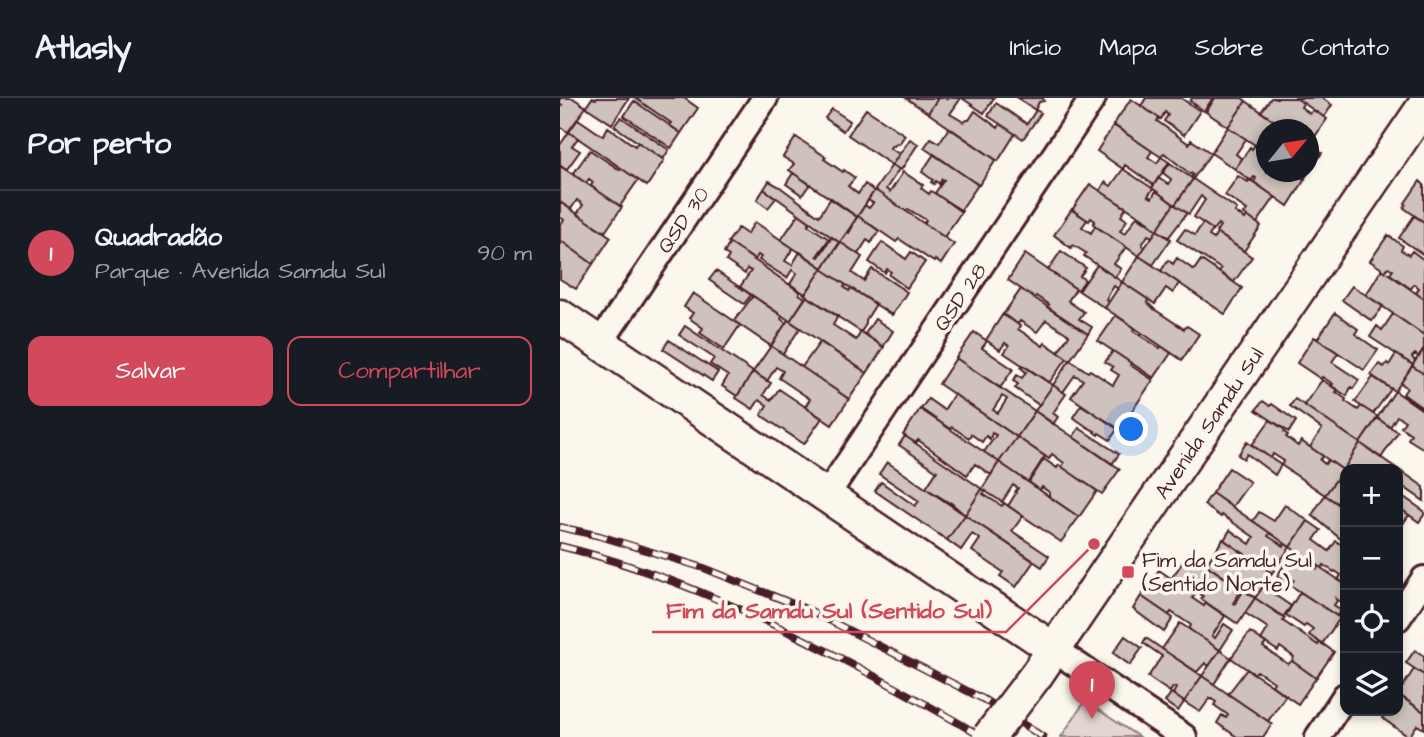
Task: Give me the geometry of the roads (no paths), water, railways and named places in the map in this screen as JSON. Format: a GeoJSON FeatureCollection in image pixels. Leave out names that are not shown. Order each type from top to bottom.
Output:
{"type":"FeatureCollection","features":[{"type":"Feature","properties":{"kind":"street","name":"QSD 30"},"geometry":{"type":"LineString","coordinates":[[600,343],[765,98]]}},
{"type":"Feature","properties":{"kind":"street","name":"QSD 28"},"geometry":{"type":"LineString","coordinates":[[826,496],[1093,98]]}},
{"type":"Feature","properties":{"kind":"street","name":"Avenida Samdu Sul"},"geometry":{"type":"LineString","coordinates":[[989,737],[1046,662],[1424,106]]}},
{"type":"Feature","properties":{"kind":"street"},"geometry":{"type":"LineString","coordinates":[[560,316],[826,496],[1046,662],[1184,737]]}},
{"type":"Feature","properties":{"kind":"street"},"geometry":{"type":"LineString","coordinates":[[1403,610],[1424,579]]}},
{"type":"Feature","properties":{"kind":"street"},"geometry":{"type":"LineString","coordinates":[[1318,737],[1340,704]]}},
{"type":"Feature","properties":{"kind":"railway"},"geometry":{"type":"LineString","coordinates":[[560,527],[600,536],[704,568],[813,612],[983,699],[1043,737]]}},
{"type":"Feature","properties":{"kind":"railway"},"geometry":{"type":"LineString","coordinates":[[560,546],[638,569],[715,598],[861,669],[982,737]]}},
{"type":"Feature","properties":{"kind":"place","name":"Fim da Samdu Sul (Sentido Sul)"},"geometry":{"type":"Point","coordinates":[1094,544]}},
{"type":"Feature","properties":{"kind":"place","name":"Fim da Samdu Sul (Sentido Norte)"},"geometry":{"type":"Point","coordinates":[1128,572]}},
{"type":"Feature","properties":{"kind":"place","name":"Quadradão"},"geometry":{"type":"Point","coordinates":[1092,719]}}]}
